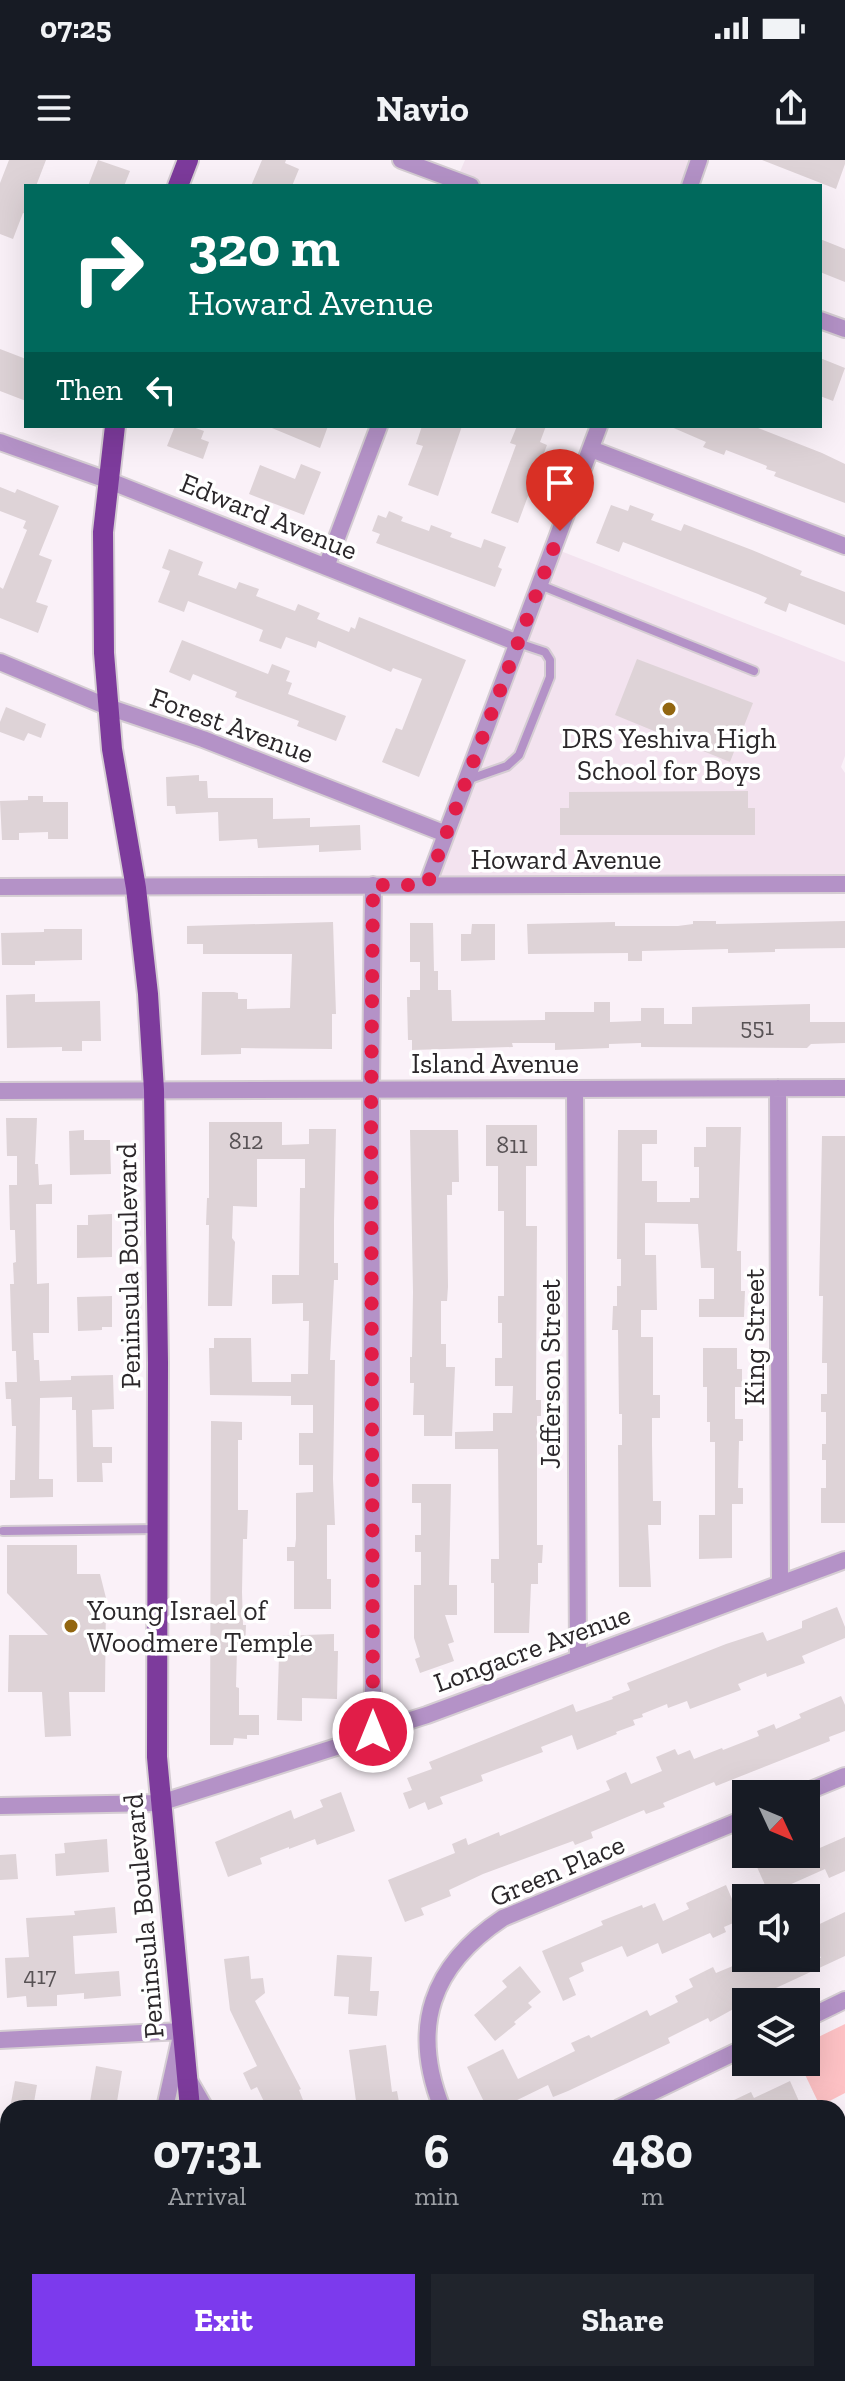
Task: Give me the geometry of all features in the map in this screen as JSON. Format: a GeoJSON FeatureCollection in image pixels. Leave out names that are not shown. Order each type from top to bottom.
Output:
{"type":"FeatureCollection","features":[{"type":"Feature","properties":{"kind":"main road"},"geometry":{"type":"LineString","coordinates":[[179,184],[188,160]]}},
{"type":"Feature","properties":{"kind":"main road","name":"Peninsula Boulevard"},"geometry":{"type":"LineString","coordinates":[[115,428],[107,480],[103,548],[104,653],[114,762],[136,888],[148,994],[154,1090],[157,1757],[189,2100]]}},
{"type":"Feature","properties":{"kind":"street"},"geometry":{"type":"LineString","coordinates":[[401,160],[466,184]]}},
{"type":"Feature","properties":{"kind":"street"},"geometry":{"type":"LineString","coordinates":[[691,184],[699,160]]}},
{"type":"Feature","properties":{"kind":"street"},"geometry":{"type":"LineString","coordinates":[[822,321],[845,329]]}},
{"type":"Feature","properties":{"kind":"street"},"geometry":{"type":"LineString","coordinates":[[326,567],[378,428]]}},
{"type":"Feature","properties":{"kind":"street"},"geometry":{"type":"LineString","coordinates":[[427,885],[598,428]]}},
{"type":"Feature","properties":{"kind":"street","name":"Edward Avenue"},"geometry":{"type":"LineString","coordinates":[[0,442],[107,480],[518,643]]}},
{"type":"Feature","properties":{"kind":"street"},"geometry":{"type":"LineString","coordinates":[[591,449],[845,546]]}},
{"type":"Feature","properties":{"kind":"street","name":"Forest Avenue"},"geometry":{"type":"LineString","coordinates":[[0,662],[108,707],[203,739],[446,834]]}},
{"type":"Feature","properties":{"kind":"street","name":"Howard Avenue"},"geometry":{"type":"LineString","coordinates":[[0,887],[845,884]]}},
{"type":"Feature","properties":{"kind":"street"},"geometry":{"type":"LineString","coordinates":[[373,885],[373,1732]]}},
{"type":"Feature","properties":{"kind":"street","name":"King Street"},"geometry":{"type":"LineString","coordinates":[[778,1088],[780,1584]]}},
{"type":"Feature","properties":{"kind":"street","name":"Island Avenue"},"geometry":{"type":"LineString","coordinates":[[0,1091],[845,1088]]}},
{"type":"Feature","properties":{"kind":"street","name":"Jefferson Street"},"geometry":{"type":"LineString","coordinates":[[575,1089],[578,1658]]}},
{"type":"Feature","properties":{"kind":"street","name":"Longacre Avenue"},"geometry":{"type":"LineString","coordinates":[[0,1806],[160,1803],[352,1742],[845,1560]]}},
{"type":"Feature","properties":{"kind":"street"},"geometry":{"type":"LineString","coordinates":[[820,1786],[845,1776]]}},
{"type":"Feature","properties":{"kind":"street","name":"Green Place"},"geometry":{"type":"LineString","coordinates":[[439,2100],[432,2083],[428,2022],[438,1987],[455,1958],[478,1935],[503,1918],[732,1824]]}},
{"type":"Feature","properties":{"kind":"street"},"geometry":{"type":"LineString","coordinates":[[820,2012],[845,2000]]}},
{"type":"Feature","properties":{"kind":"street"},"geometry":{"type":"LineString","coordinates":[[0,2040],[182,2031],[167,2100]]}},
{"type":"Feature","properties":{"kind":"street"},"geometry":{"type":"LineString","coordinates":[[636,2100],[732,2054]]}},
{"type":"Feature","properties":{"kind":"street"},"geometry":{"type":"LineString","coordinates":[[186,2075],[200,2100]]}},
{"type":"Feature","properties":{"kind":"lane"},"geometry":{"type":"LineString","coordinates":[[540,585],[754,671]]}},
{"type":"Feature","properties":{"kind":"lane"},"geometry":{"type":"LineString","coordinates":[[466,781],[507,766],[519,755],[550,677],[550,660],[545,652],[518,643]]}},
{"type":"Feature","properties":{"kind":"lane"},"geometry":{"type":"LineString","coordinates":[[3,1531],[157,1529]]}},
{"type":"Feature","properties":{"kind":"shaded area"},"geometry":{"type":"Polygon","coordinates":[[[465,160],[692,160],[683,184],[464,184],[456,181],[465,160]]]}},
{"type":"Feature","properties":{"kind":"shaded area","name":"DRS Yeshiva High School for Boys"},"geometry":{"type":"Polygon","coordinates":[[[553,548],[845,662],[845,756],[841,767],[845,773],[845,880],[428,881],[553,548]]]}},
{"type":"Feature","properties":{"kind":"shaded area"},"geometry":{"type":"Polygon","coordinates":[[[845,2024],[845,2093],[832,2100],[817,2100],[806,2076],[820,2076],[820,2036],[845,2024]]]}},
{"type":"Feature","properties":{"kind":"building"},"geometry":{"type":"Polygon","coordinates":[[[9,160],[46,160],[37,184],[24,184],[24,213],[13,239],[0,234],[0,183],[9,160]]]}},
{"type":"Feature","properties":{"kind":"building"},"geometry":{"type":"Polygon","coordinates":[[[98,160],[130,171],[125,184],[89,184],[98,160]]]}},
{"type":"Feature","properties":{"kind":"building"},"geometry":{"type":"Polygon","coordinates":[[[262,160],[286,160],[285,163],[299,169],[293,184],[252,184],[262,160]]]}},
{"type":"Feature","properties":{"kind":"building"},"geometry":{"type":"Polygon","coordinates":[[[762,160],[845,160],[845,164],[836,189],[762,160]]]}},
{"type":"Feature","properties":{"kind":"building"},"geometry":{"type":"Polygon","coordinates":[[[822,240],[845,249],[845,282],[822,273],[822,240]]]}},
{"type":"Feature","properties":{"kind":"building"},"geometry":{"type":"Polygon","coordinates":[[[0,349],[24,358],[24,400],[0,391],[0,349]]]}},
{"type":"Feature","properties":{"kind":"building"},"geometry":{"type":"Polygon","coordinates":[[[822,359],[845,368],[833,401],[822,397],[822,359]]]}},
{"type":"Feature","properties":{"kind":"building"},"geometry":{"type":"Polygon","coordinates":[[[174,428],[204,431],[201,439],[209,442],[203,459],[167,446],[174,428]]]}},
{"type":"Feature","properties":{"kind":"building"},"geometry":{"type":"Polygon","coordinates":[[[272,428],[327,428],[320,448],[272,428]]]}},
{"type":"Feature","properties":{"kind":"building"},"geometry":{"type":"Polygon","coordinates":[[[421,428],[461,428],[438,496],[408,485],[423,446],[416,444],[421,428]]]}},
{"type":"Feature","properties":{"kind":"building"},"geometry":{"type":"Polygon","coordinates":[[[516,428],[545,428],[540,442],[547,445],[518,523],[491,513],[516,445],[510,443],[516,428]]]}},
{"type":"Feature","properties":{"kind":"building"},"geometry":{"type":"Polygon","coordinates":[[[674,428],[758,428],[822,453],[845,464],[845,503],[774,476],[776,472],[766,469],[767,466],[726,450],[724,455],[703,447],[706,442],[674,428]]]}},
{"type":"Feature","properties":{"kind":"building"},"geometry":{"type":"Polygon","coordinates":[[[301,464],[321,472],[304,515],[249,494],[260,465],[295,479],[301,464]]]}},
{"type":"Feature","properties":{"kind":"building"},"geometry":{"type":"Polygon","coordinates":[[[0,487],[15,493],[17,489],[59,506],[39,555],[52,560],[36,602],[48,606],[38,633],[0,618],[0,587],[3,589],[27,530],[23,528],[26,521],[0,511],[0,487]]]}},
{"type":"Feature","properties":{"kind":"building"},"geometry":{"type":"Polygon","coordinates":[[[611,505],[628,511],[630,505],[654,514],[651,520],[681,531],[684,524],[802,571],[800,575],[845,592],[845,625],[789,603],[786,612],[764,603],[767,598],[758,594],[623,542],[619,552],[596,543],[611,505]]]}},
{"type":"Feature","properties":{"kind":"building"},"geometry":{"type":"Polygon","coordinates":[[[389,511],[403,517],[401,521],[429,531],[431,525],[452,533],[450,537],[481,548],[484,539],[506,547],[498,567],[502,569],[495,587],[376,543],[380,534],[372,531],[378,515],[386,518],[389,511]]]}},
{"type":"Feature","properties":{"kind":"building"},"geometry":{"type":"Polygon","coordinates":[[[169,549],[203,562],[198,575],[236,589],[239,582],[259,589],[256,596],[295,611],[298,604],[320,613],[317,619],[349,632],[351,627],[355,629],[359,617],[466,660],[419,777],[382,762],[396,728],[402,730],[422,679],[393,668],[391,672],[318,641],[316,648],[286,637],[281,649],[259,641],[263,630],[188,601],[184,612],[158,602],[170,571],[162,568],[169,549]]]}},
{"type":"Feature","properties":{"kind":"building"},"geometry":{"type":"Polygon","coordinates":[[[182,640],[268,674],[272,664],[290,671],[286,681],[292,683],[288,694],[346,716],[336,741],[297,726],[299,721],[235,697],[237,692],[193,674],[190,681],[169,672],[182,640]]]}},
{"type":"Feature","properties":{"kind":"building"},"geometry":{"type":"Polygon","coordinates":[[[637,659],[753,703],[730,762],[615,715],[637,659]]]}},
{"type":"Feature","properties":{"kind":"building"},"geometry":{"type":"Polygon","coordinates":[[[6,707],[46,724],[41,738],[28,733],[24,741],[0,732],[6,707]]]}},
{"type":"Feature","properties":{"kind":"building"},"geometry":{"type":"Polygon","coordinates":[[[199,775],[199,781],[207,781],[208,798],[273,798],[273,819],[310,818],[310,827],[360,825],[361,850],[319,852],[319,845],[258,848],[257,839],[219,841],[218,812],[176,814],[175,806],[167,806],[166,777],[199,775]]]}},
{"type":"Feature","properties":{"kind":"building"},"geometry":{"type":"Polygon","coordinates":[[[748,791],[748,808],[755,808],[755,835],[560,835],[560,808],[569,808],[569,792],[748,791]]]}},
{"type":"Feature","properties":{"kind":"building"},"geometry":{"type":"Polygon","coordinates":[[[28,796],[43,796],[43,802],[68,802],[68,839],[48,839],[48,832],[19,833],[19,840],[2,840],[0,801],[28,800],[28,796]]]}},
{"type":"Feature","properties":{"kind":"building"},"geometry":{"type":"Polygon","coordinates":[[[693,921],[716,921],[716,924],[845,921],[845,948],[728,953],[728,949],[642,951],[642,961],[628,961],[628,953],[528,954],[527,924],[615,922],[615,926],[678,926],[693,924],[693,921]]]}},
{"type":"Feature","properties":{"kind":"building"},"geometry":{"type":"Polygon","coordinates":[[[333,922],[336,1014],[332,1014],[332,1049],[241,1048],[241,1054],[201,1055],[202,992],[238,993],[238,999],[247,999],[247,1009],[290,1008],[292,954],[203,954],[203,944],[187,944],[187,926],[333,922]]]}},
{"type":"Feature","properties":{"kind":"building"},"geometry":{"type":"Polygon","coordinates":[[[410,923],[433,923],[434,971],[438,971],[438,990],[451,990],[452,1021],[545,1020],[545,1012],[594,1012],[594,1002],[610,1002],[610,1022],[641,1021],[641,1008],[664,1008],[664,1024],[692,1024],[692,1007],[810,1004],[810,1022],[845,1022],[845,1043],[811,1044],[807,1048],[641,1047],[641,1043],[555,1050],[555,1043],[512,1043],[513,1047],[412,1050],[412,1040],[408,1040],[407,997],[410,997],[410,990],[420,990],[420,962],[410,962],[410,923]]]}},
{"type":"Feature","properties":{"kind":"building"},"geometry":{"type":"Polygon","coordinates":[[[472,924],[495,924],[495,960],[461,961],[461,934],[471,934],[472,924]]]}},
{"type":"Feature","properties":{"kind":"building"},"geometry":{"type":"Polygon","coordinates":[[[44,929],[82,929],[82,960],[2,965],[1,933],[44,932],[44,929]]]}},
{"type":"Feature","properties":{"kind":"building"},"geometry":{"type":"Polygon","coordinates":[[[35,994],[35,1002],[100,1001],[101,1041],[82,1041],[82,1051],[62,1051],[62,1047],[7,1048],[6,995],[35,994]]]}},
{"type":"Feature","properties":{"kind":"building"},"geometry":{"type":"Polygon","coordinates":[[[6,1118],[37,1118],[35,1164],[38,1164],[39,1185],[52,1184],[52,1204],[36,1204],[37,1284],[49,1283],[49,1333],[33,1333],[34,1360],[39,1360],[40,1381],[71,1380],[71,1376],[113,1375],[114,1409],[92,1410],[93,1447],[112,1447],[112,1463],[102,1463],[103,1482],[77,1482],[76,1410],[72,1410],[72,1397],[40,1398],[39,1479],[53,1479],[53,1497],[10,1498],[10,1480],[15,1480],[16,1426],[12,1426],[11,1399],[6,1399],[5,1382],[17,1382],[16,1351],[12,1351],[10,1284],[14,1284],[15,1230],[10,1230],[9,1185],[17,1185],[17,1156],[7,1156],[6,1118]]]}},
{"type":"Feature","properties":{"kind":"building"},"geometry":{"type":"Polygon","coordinates":[[[209,1122],[282,1122],[282,1145],[309,1144],[309,1129],[336,1129],[334,1263],[338,1263],[338,1280],[334,1280],[330,1360],[335,1360],[335,1525],[327,1525],[327,1579],[331,1579],[331,1609],[294,1609],[294,1561],[287,1561],[287,1547],[295,1547],[296,1493],[313,1492],[313,1465],[299,1465],[299,1433],[313,1433],[313,1405],[291,1405],[291,1396],[210,1395],[209,1348],[214,1348],[214,1338],[251,1338],[252,1382],[291,1382],[291,1374],[308,1374],[309,1321],[303,1321],[303,1303],[272,1304],[272,1275],[299,1275],[300,1188],[305,1188],[305,1159],[257,1159],[257,1207],[233,1206],[232,1306],[208,1306],[209,1225],[206,1225],[209,1122]]]}},
{"type":"Feature","properties":{"kind":"building"},"geometry":{"type":"Polygon","coordinates":[[[486,1125],[537,1125],[537,1166],[526,1166],[526,1226],[537,1226],[536,1400],[541,1400],[541,1416],[537,1416],[537,1545],[543,1545],[542,1563],[538,1563],[538,1584],[531,1584],[529,1633],[494,1633],[491,1559],[499,1559],[498,1449],[455,1449],[455,1432],[493,1431],[493,1413],[512,1413],[513,1386],[495,1386],[495,1358],[502,1358],[498,1296],[504,1296],[504,1211],[498,1211],[498,1166],[486,1166],[486,1125]]]}},
{"type":"Feature","properties":{"kind":"building"},"geometry":{"type":"Polygon","coordinates":[[[706,1127],[741,1127],[737,1251],[741,1251],[744,1317],[699,1317],[699,1299],[714,1299],[714,1268],[701,1268],[698,1224],[645,1223],[645,1255],[656,1255],[657,1310],[641,1310],[641,1337],[653,1337],[653,1395],[660,1395],[660,1418],[652,1418],[652,1445],[653,1501],[661,1501],[661,1525],[648,1525],[651,1587],[619,1587],[618,1445],[622,1445],[622,1414],[619,1414],[618,1330],[612,1330],[617,1286],[621,1286],[621,1259],[617,1259],[618,1130],[657,1130],[657,1144],[642,1144],[642,1181],[657,1181],[657,1202],[690,1202],[690,1198],[699,1198],[699,1167],[694,1167],[694,1147],[706,1147],[706,1127]]]}},
{"type":"Feature","properties":{"kind":"building"},"geometry":{"type":"Polygon","coordinates":[[[84,1130],[84,1140],[110,1140],[111,1174],[70,1175],[69,1131],[84,1130]]]}},
{"type":"Feature","properties":{"kind":"building"},"geometry":{"type":"Polygon","coordinates":[[[410,1130],[458,1130],[459,1182],[452,1182],[452,1195],[447,1195],[448,1287],[447,1301],[441,1301],[441,1344],[446,1344],[446,1367],[455,1367],[452,1436],[424,1436],[424,1415],[413,1415],[414,1383],[410,1383],[413,1292],[410,1130]]]}},
{"type":"Feature","properties":{"kind":"building"},"geometry":{"type":"Polygon","coordinates":[[[822,1136],[845,1136],[845,1523],[821,1523],[821,1488],[826,1488],[826,1460],[822,1460],[822,1444],[826,1444],[826,1412],[821,1412],[821,1394],[827,1394],[827,1363],[822,1363],[823,1296],[819,1296],[822,1136]]]}},
{"type":"Feature","properties":{"kind":"building"},"geometry":{"type":"Polygon","coordinates":[[[112,1214],[112,1257],[77,1258],[77,1225],[88,1225],[88,1215],[112,1214]]]}},
{"type":"Feature","properties":{"kind":"building"},"geometry":{"type":"Polygon","coordinates":[[[112,1296],[112,1327],[78,1331],[77,1297],[112,1296]]]}},
{"type":"Feature","properties":{"kind":"building"},"geometry":{"type":"Polygon","coordinates":[[[703,1348],[737,1348],[737,1369],[742,1369],[742,1387],[735,1387],[735,1419],[743,1419],[738,1488],[743,1488],[743,1504],[732,1504],[732,1558],[699,1559],[699,1515],[715,1515],[715,1442],[710,1442],[710,1422],[707,1422],[703,1348]]]}},
{"type":"Feature","properties":{"kind":"building"},"geometry":{"type":"Polygon","coordinates":[[[211,1421],[242,1422],[242,1440],[238,1440],[238,1510],[248,1510],[247,1539],[243,1539],[245,1649],[237,1649],[236,1687],[239,1688],[239,1715],[259,1715],[259,1735],[247,1735],[247,1739],[234,1738],[233,1745],[210,1745],[211,1421]]]}},
{"type":"Feature","properties":{"kind":"building"},"geometry":{"type":"Polygon","coordinates":[[[412,1484],[451,1484],[449,1585],[457,1585],[457,1615],[445,1615],[454,1642],[448,1644],[454,1661],[420,1673],[415,1659],[420,1657],[414,1638],[414,1585],[421,1585],[421,1552],[415,1552],[415,1535],[421,1535],[421,1503],[412,1503],[412,1484]]]}},
{"type":"Feature","properties":{"kind":"building","name":"Young Israel of Woodmere Temple"},"geometry":{"type":"Polygon","coordinates":[[[7,1545],[77,1545],[77,1574],[100,1574],[106,1598],[105,1692],[69,1692],[71,1736],[45,1737],[42,1692],[8,1692],[9,1635],[48,1635],[7,1593],[7,1545]]]}},
{"type":"Feature","properties":{"kind":"building"},"geometry":{"type":"Polygon","coordinates":[[[837,1607],[845,1627],[845,1638],[802,1656],[805,1663],[738,1684],[741,1690],[690,1709],[687,1701],[668,1708],[667,1704],[642,1714],[643,1717],[633,1720],[635,1725],[577,1750],[572,1735],[541,1747],[543,1752],[481,1775],[483,1781],[440,1797],[443,1804],[428,1810],[425,1802],[409,1809],[403,1793],[412,1790],[407,1778],[432,1769],[429,1762],[573,1704],[576,1712],[613,1699],[630,1690],[627,1683],[726,1644],[763,1632],[767,1641],[802,1628],[802,1621],[837,1607]]]}},
{"type":"Feature","properties":{"kind":"building"},"geometry":{"type":"Polygon","coordinates":[[[334,1634],[334,1651],[338,1651],[337,1699],[302,1698],[302,1721],[277,1720],[279,1655],[275,1655],[275,1636],[334,1634]]]}},
{"type":"Feature","properties":{"kind":"building"},"geometry":{"type":"Polygon","coordinates":[[[841,1696],[845,1705],[845,1731],[829,1737],[830,1741],[716,1786],[714,1782],[663,1803],[665,1807],[646,1814],[644,1810],[591,1832],[593,1838],[575,1845],[573,1841],[483,1874],[449,1890],[451,1896],[421,1908],[424,1915],[405,1922],[388,1880],[455,1853],[452,1844],[466,1838],[468,1845],[499,1832],[500,1836],[610,1790],[606,1781],[626,1772],[631,1784],[662,1771],[656,1757],[675,1749],[678,1755],[690,1750],[694,1759],[723,1750],[759,1736],[757,1731],[774,1724],[776,1729],[801,1718],[799,1714],[841,1696]]]}},
{"type":"Feature","properties":{"kind":"building"},"geometry":{"type":"Polygon","coordinates":[[[341,1792],[355,1831],[317,1845],[315,1839],[289,1847],[260,1858],[262,1864],[228,1877],[215,1842],[291,1810],[294,1819],[323,1807],[320,1800],[341,1792]]]}},
{"type":"Feature","properties":{"kind":"building"},"geometry":{"type":"Polygon","coordinates":[[[845,1837],[845,1871],[829,1878],[825,1869],[791,1884],[765,1884],[757,1868],[820,1868],[820,1848],[845,1837]]]}},
{"type":"Feature","properties":{"kind":"building"},"geometry":{"type":"Polygon","coordinates":[[[107,1839],[109,1872],[56,1876],[55,1854],[65,1853],[64,1843],[107,1839]]]}},
{"type":"Feature","properties":{"kind":"building"},"geometry":{"type":"Polygon","coordinates":[[[16,1854],[18,1879],[0,1880],[0,1855],[16,1854]]]}},
{"type":"Feature","properties":{"kind":"building"},"geometry":{"type":"Polygon","coordinates":[[[726,1885],[732,1899],[732,1924],[724,1927],[726,1932],[713,1938],[710,1933],[662,1954],[658,1943],[627,1957],[622,1946],[581,1963],[584,1971],[569,1978],[576,1995],[563,2001],[542,1951],[603,1925],[601,1921],[642,1905],[643,1908],[655,1903],[663,1921],[689,1909],[686,1903],[726,1885]]]}},
{"type":"Feature","properties":{"kind":"building"},"geometry":{"type":"Polygon","coordinates":[[[115,1907],[117,1933],[73,1936],[75,1974],[119,1971],[121,1996],[84,1999],[84,1993],[57,1995],[57,2006],[27,2007],[26,1996],[7,1998],[5,1958],[29,1957],[26,1918],[75,1915],[74,1911],[115,1907]]]}},
{"type":"Feature","properties":{"kind":"building"},"geometry":{"type":"Polygon","coordinates":[[[845,1912],[845,1956],[820,1968],[820,1924],[845,1912]]]}},
{"type":"Feature","properties":{"kind":"building"},"geometry":{"type":"Polygon","coordinates":[[[337,1955],[372,1957],[370,1991],[379,1991],[377,2016],[348,2014],[349,1997],[334,1996],[337,1955]]]}},
{"type":"Feature","properties":{"kind":"building"},"geometry":{"type":"Polygon","coordinates":[[[249,1956],[251,1979],[263,1978],[265,1993],[255,2001],[301,2089],[303,2100],[263,2100],[257,2087],[251,2090],[243,2073],[257,2066],[230,2010],[224,1959],[249,1956]]]}},
{"type":"Feature","properties":{"kind":"building"},"geometry":{"type":"Polygon","coordinates":[[[520,1966],[541,1992],[528,2003],[532,2007],[495,2041],[474,2015],[507,1987],[502,1981],[520,1966]]]}},
{"type":"Feature","properties":{"kind":"building"},"geometry":{"type":"Polygon","coordinates":[[[732,1966],[732,1972],[811,1972],[776,1988],[732,1988],[732,2010],[710,2022],[708,2018],[668,2038],[670,2043],[553,2097],[548,2085],[517,2100],[483,2100],[467,2067],[503,2049],[518,2079],[575,2051],[571,2043],[589,2035],[591,2038],[647,2010],[650,2016],[678,2002],[675,1996],[693,1987],[689,1979],[713,1967],[716,1973],[732,1966]]]}},
{"type":"Feature","properties":{"kind":"building"},"geometry":{"type":"Polygon","coordinates":[[[386,2045],[392,2092],[397,2091],[399,2100],[356,2100],[349,2050],[386,2045]]]}},
{"type":"Feature","properties":{"kind":"building"},"geometry":{"type":"Polygon","coordinates":[[[96,2066],[122,2071],[117,2100],[90,2100],[96,2066]]]}},
{"type":"Feature","properties":{"kind":"building"},"geometry":{"type":"Polygon","coordinates":[[[15,2081],[37,2085],[34,2100],[11,2100],[15,2081]]]}},
{"type":"Feature","properties":{"kind":"building"},"geometry":{"type":"Polygon","coordinates":[[[790,2081],[798,2100],[734,2100],[751,2092],[754,2098],[790,2081]]]}},
{"type":"Feature","properties":{"kind":"place","name":"DRS Yeshiva High School for Boys"},"geometry":{"type":"Point","coordinates":[669,709]}},
{"type":"Feature","properties":{"kind":"place","name":"Young Israel of Woodmere Temple"},"geometry":{"type":"Point","coordinates":[71,1626]}},
{"type":"Feature","properties":{"kind":"route"},"geometry":{"type":"LineString","coordinates":[[373,1732],[373,885],[427,885],[560,531]]}}]}
